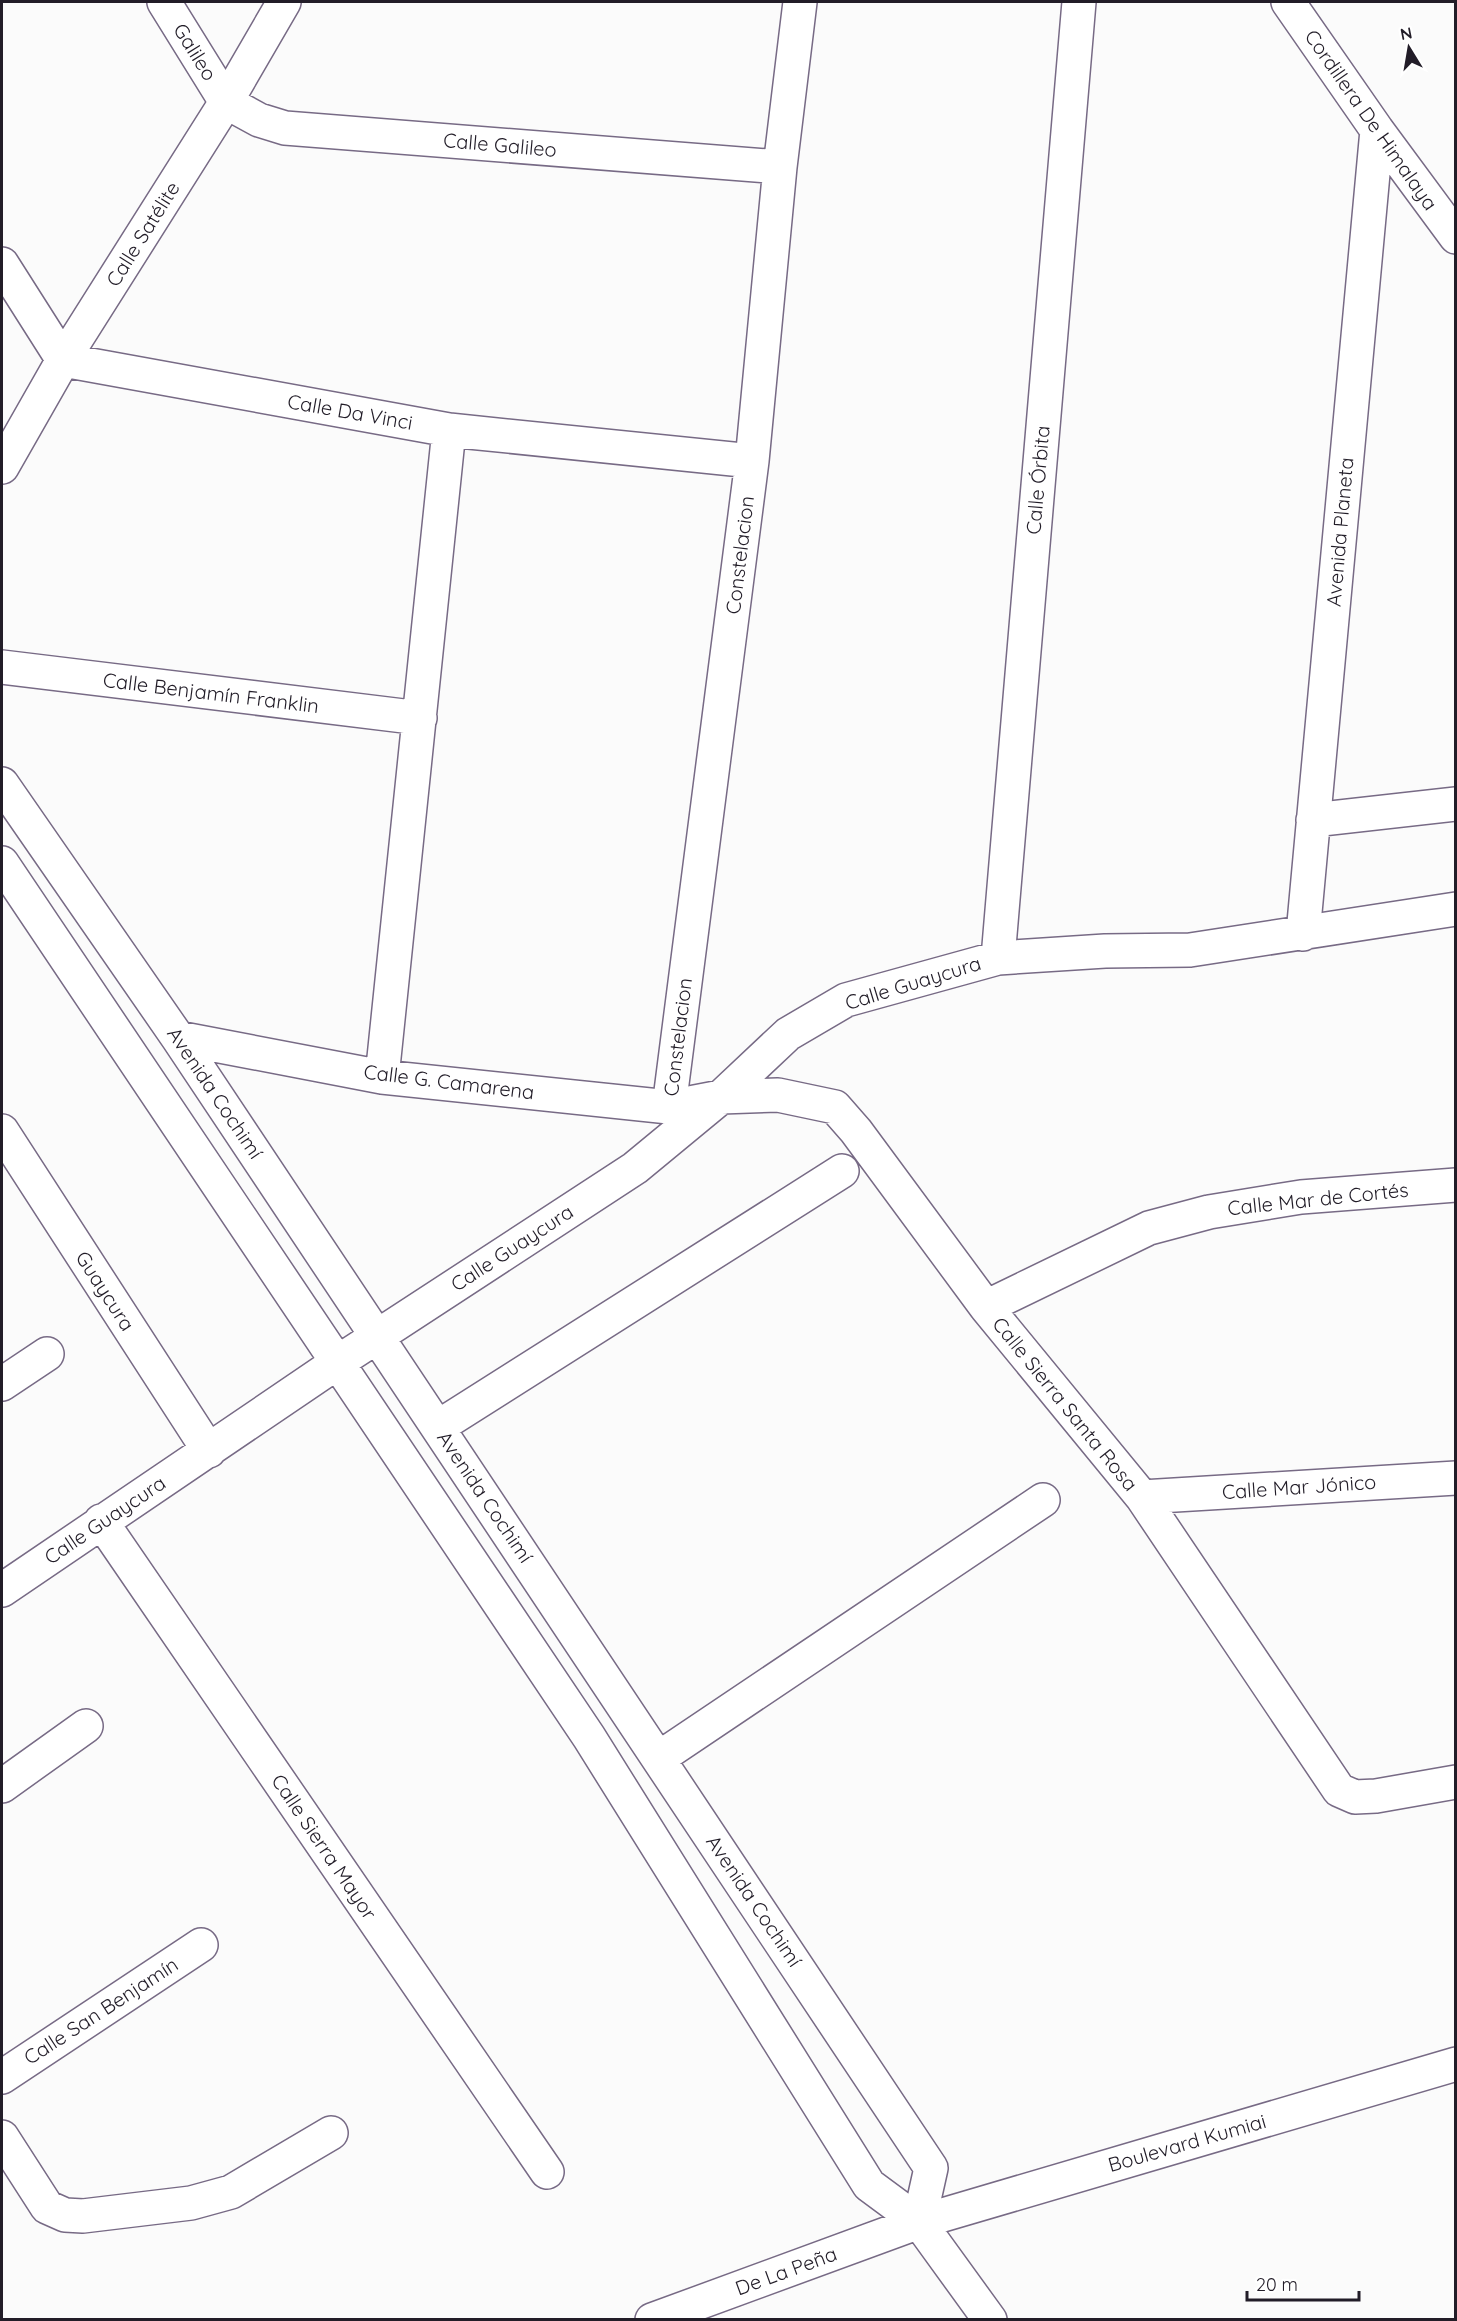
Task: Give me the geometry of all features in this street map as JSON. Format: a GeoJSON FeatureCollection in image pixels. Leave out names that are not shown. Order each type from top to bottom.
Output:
{"type":"FeatureCollection","features":[{"type":"Feature","properties":{"kind":"street","name":"Galileo"},"geometry":{"type":"LineString","coordinates":[[164,2],[226,102]]}},
{"type":"Feature","properties":{"kind":"street","name":"Calle Satélite"},"geometry":{"type":"LineString","coordinates":[[2,467],[63,360],[226,102],[284,2]]}},
{"type":"Feature","properties":{"kind":"street","name":"Constelacion"},"geometry":{"type":"LineString","coordinates":[[669,1107],[752,461],[780,167],[800,2]]}},
{"type":"Feature","properties":{"kind":"street","name":"Calle Órbita"},"geometry":{"type":"LineString","coordinates":[[998,957],[1078,2]]}},
{"type":"Feature","properties":{"kind":"street","name":"Cordillera De Himalaya"},"geometry":{"type":"LineString","coordinates":[[1288,2],[1455,237]]}},
{"type":"Feature","properties":{"kind":"street","name":"Calle Galileo"},"geometry":{"type":"LineString","coordinates":[[226,102],[258,120],[285,128],[780,167]]}},
{"type":"Feature","properties":{"kind":"street","name":"Avenida Planeta"},"geometry":{"type":"LineString","coordinates":[[1303,934],[1377,130]]}},
{"type":"Feature","properties":{"kind":"street"},"geometry":{"type":"LineString","coordinates":[[2,264],[63,360]]}},
{"type":"Feature","properties":{"kind":"street","name":"Calle Da Vinci"},"geometry":{"type":"LineString","coordinates":[[63,360],[449,430],[752,461]]}},
{"type":"Feature","properties":{"kind":"street"},"geometry":{"type":"LineString","coordinates":[[382,1077],[449,430]]}},
{"type":"Feature","properties":{"kind":"street","name":"Calle Benjamín Franklin"},"geometry":{"type":"LineString","coordinates":[[2,667],[420,718]]}},
{"type":"Feature","properties":{"kind":"street","name":"Avenida Cochimí"},"geometry":{"type":"LineString","coordinates":[[2,784],[178,1038],[932,2168],[919,2222]]}},
{"type":"Feature","properties":{"kind":"street"},"geometry":{"type":"LineString","coordinates":[[1313,820],[1455,804]]}},
{"type":"Feature","properties":{"kind":"street"},"geometry":{"type":"LineString","coordinates":[[2,863],[590,1737],[869,2185],[919,2222],[990,2319]]}},
{"type":"Feature","properties":{"kind":"street","name":"Calle Guaycura"},"geometry":{"type":"LineString","coordinates":[[2,1590],[377,1336],[635,1168],[721,1097],[788,1034],[846,1000],[998,957],[1105,951],[1190,950],[1455,909]]}},
{"type":"Feature","properties":{"kind":"street","name":"Calle G. Camarena"},"geometry":{"type":"LineString","coordinates":[[178,1038],[382,1077],[669,1107],[721,1097]]}},
{"type":"Feature","properties":{"kind":"street","name":"Calle Sierra Santa Rosa"},"geometry":{"type":"LineString","coordinates":[[721,1097],[778,1095],[835,1107],[856,1131],[986,1307],[1142,1497],[1339,1790],[1355,1797],[1376,1796],[1455,1782]]}},
{"type":"Feature","properties":{"kind":"street","name":"Guaycura"},"geometry":{"type":"LineString","coordinates":[[2,1131],[209,1451]]}},
{"type":"Feature","properties":{"kind":"street"},"geometry":{"type":"LineString","coordinates":[[438,1426],[842,1171]]}},
{"type":"Feature","properties":{"kind":"street","name":"Calle Mar de Cortés"},"geometry":{"type":"LineString","coordinates":[[986,1307],[1149,1228],[1209,1212],[1301,1197],[1455,1185]]}},
{"type":"Feature","properties":{"kind":"street"},"geometry":{"type":"LineString","coordinates":[[2,1384],[47,1354]]}},
{"type":"Feature","properties":{"kind":"street","name":"Calle Mar Jónico"},"geometry":{"type":"LineString","coordinates":[[1142,1497],[1455,1478]]}},
{"type":"Feature","properties":{"kind":"street"},"geometry":{"type":"LineString","coordinates":[[659,1758],[1043,1500]]}},
{"type":"Feature","properties":{"kind":"street","name":"Calle Sierra Mayor"},"geometry":{"type":"LineString","coordinates":[[101,1521],[547,2172]]}},
{"type":"Feature","properties":{"kind":"street"},"geometry":{"type":"LineString","coordinates":[[2,1786],[86,1726]]}},
{"type":"Feature","properties":{"kind":"street","name":"Calle San Benjamín"},"geometry":{"type":"LineString","coordinates":[[2,2077],[201,1945]]}},
{"type":"Feature","properties":{"kind":"street","name":"Boulevard Kumiai"},"geometry":{"type":"LineString","coordinates":[[919,2222],[1455,2064]]}},
{"type":"Feature","properties":{"kind":"street"},"geometry":{"type":"LineString","coordinates":[[2,2138],[46,2207],[65,2215],[83,2216],[191,2204],[231,2192],[331,2133]]}},
{"type":"Feature","properties":{"kind":"street","name":"De La Peña"},"geometry":{"type":"LineString","coordinates":[[652,2319],[919,2222]]}}]}
